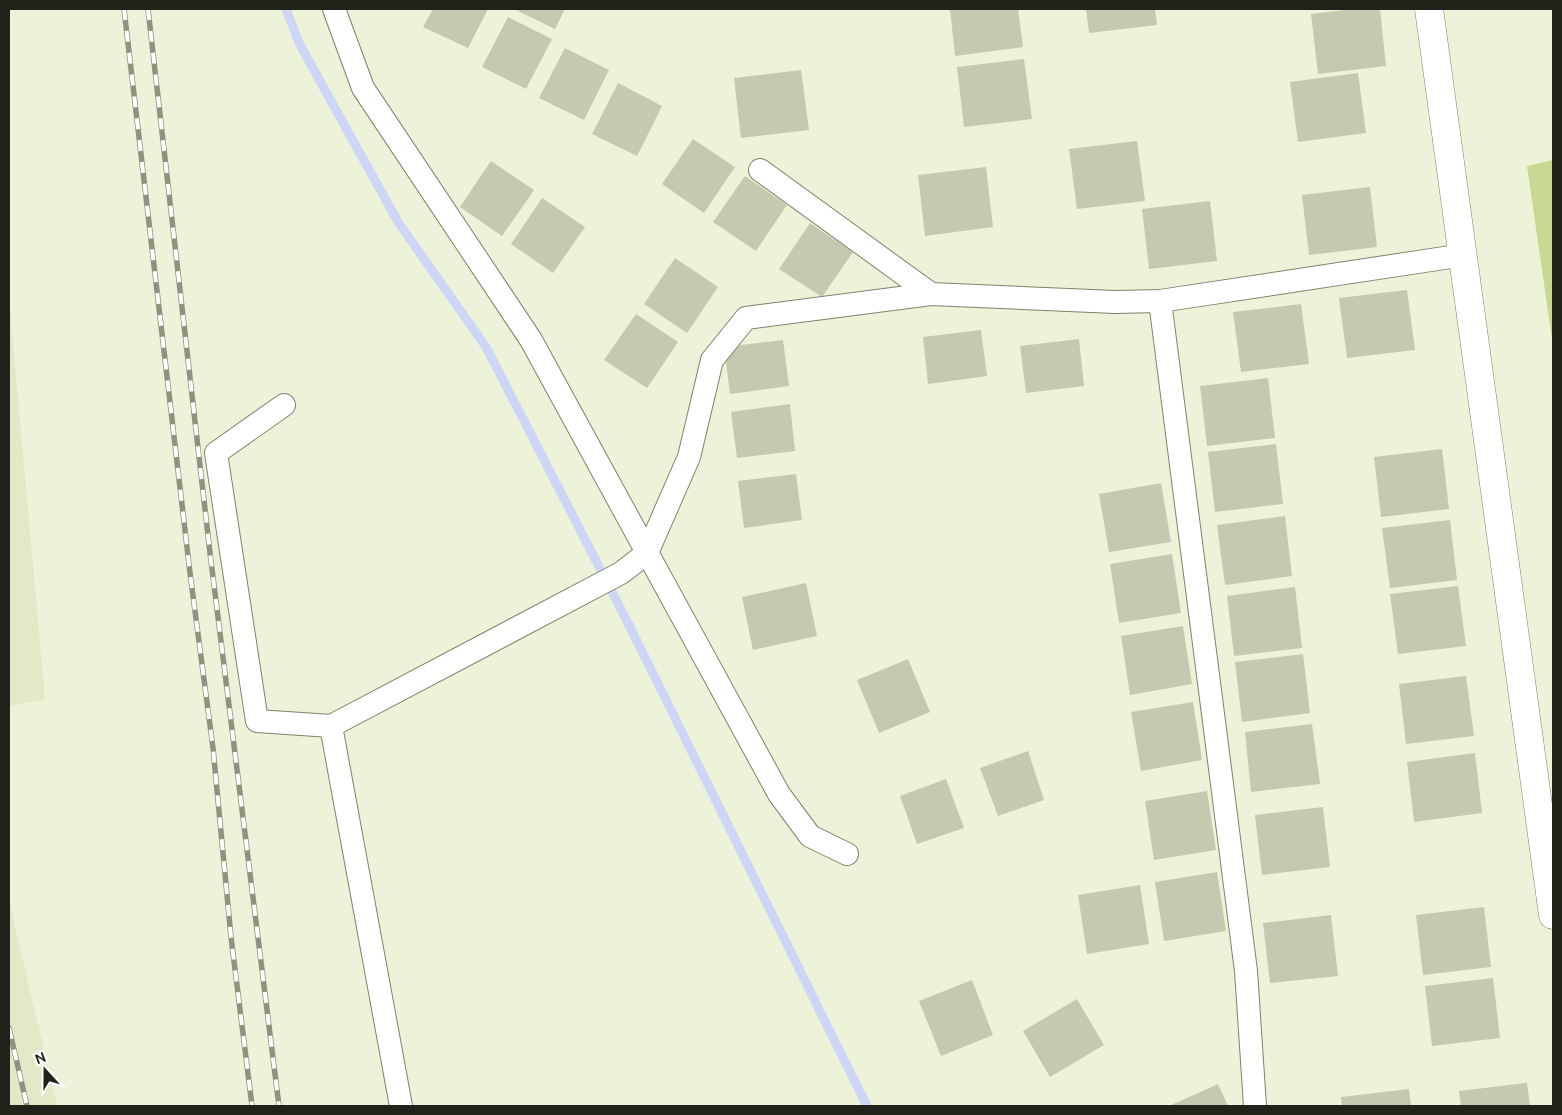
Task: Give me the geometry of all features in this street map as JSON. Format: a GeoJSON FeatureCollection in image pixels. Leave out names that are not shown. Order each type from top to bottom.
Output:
{"type":"FeatureCollection","features":[{"type":"Feature","properties":{"kind":"main road"},"geometry":{"type":"LineString","coordinates":[[1430,9],[1553,915]]}},
{"type":"Feature","properties":{"kind":"street"},"geometry":{"type":"LineString","coordinates":[[334,9],[363,88],[531,340],[780,794],[810,836],[847,854]]}},
{"type":"Feature","properties":{"kind":"street"},"geometry":{"type":"LineString","coordinates":[[760,170],[931,294]]}},
{"type":"Feature","properties":{"kind":"street"},"geometry":{"type":"LineString","coordinates":[[284,405],[216,453],[258,721],[331,726],[621,573],[647,553],[689,457],[712,360],[746,318],[931,294],[1115,302],[1160,301],[1464,255]]}},
{"type":"Feature","properties":{"kind":"street"},"geometry":{"type":"LineString","coordinates":[[1160,301],[1246,972],[1256,1106]]}},
{"type":"Feature","properties":{"kind":"street"},"geometry":{"type":"LineString","coordinates":[[331,726],[402,1106]]}},
{"type":"Feature","properties":{"kind":"shaded area"},"geometry":{"type":"Polygon","coordinates":[[[9,298],[45,699],[9,706],[9,298]]]}},
{"type":"Feature","properties":{"kind":"shaded area"},"geometry":{"type":"Polygon","coordinates":[[[9,902],[52,1084],[57,1106],[9,1106],[9,902]]]}},
{"type":"Feature","properties":{"kind":"green space"},"geometry":{"type":"Polygon","coordinates":[[[1553,160],[1553,346],[1527,166],[1553,160]]]}},
{"type":"Feature","properties":{"kind":"building"},"geometry":{"type":"Polygon","coordinates":[[[433,9],[488,9],[468,48],[423,27],[433,9]]]}},
{"type":"Feature","properties":{"kind":"building"},"geometry":{"type":"Polygon","coordinates":[[[514,9],[565,9],[555,29],[514,9]]]}},
{"type":"Feature","properties":{"kind":"building"},"geometry":{"type":"Polygon","coordinates":[[[950,9],[1018,9],[1023,47],[955,56],[950,9]]]}},
{"type":"Feature","properties":{"kind":"building"},"geometry":{"type":"Polygon","coordinates":[[[1086,9],[1155,9],[1157,25],[1089,33],[1086,9]]]}},
{"type":"Feature","properties":{"kind":"building"},"geometry":{"type":"Polygon","coordinates":[[[1353,9],[1380,9],[1386,66],[1318,74],[1311,14],[1353,9]]]}},
{"type":"Feature","properties":{"kind":"building"},"geometry":{"type":"Polygon","coordinates":[[[508,17],[552,39],[526,89],[482,67],[508,17]]]}},
{"type":"Feature","properties":{"kind":"building"},"geometry":{"type":"Polygon","coordinates":[[[565,48],[609,70],[584,120],[539,98],[565,48]]]}},
{"type":"Feature","properties":{"kind":"building"},"geometry":{"type":"Polygon","coordinates":[[[1024,59],[1032,119],[964,127],[957,67],[1024,59]]]}},
{"type":"Feature","properties":{"kind":"building"},"geometry":{"type":"Polygon","coordinates":[[[801,70],[809,130],[741,138],[734,78],[801,70]]]}},
{"type":"Feature","properties":{"kind":"building"},"geometry":{"type":"Polygon","coordinates":[[[1358,73],[1366,133],[1298,142],[1290,82],[1358,73]]]}},
{"type":"Feature","properties":{"kind":"building"},"geometry":{"type":"Polygon","coordinates":[[[618,83],[662,106],[637,156],[592,134],[618,83]]]}},
{"type":"Feature","properties":{"kind":"building"},"geometry":{"type":"Polygon","coordinates":[[[693,139],[735,167],[704,213],[662,184],[693,139]]]}},
{"type":"Feature","properties":{"kind":"building"},"geometry":{"type":"Polygon","coordinates":[[[1137,141],[1145,201],[1077,209],[1069,149],[1137,141]]]}},
{"type":"Feature","properties":{"kind":"building"},"geometry":{"type":"Polygon","coordinates":[[[491,161],[534,190],[502,236],[460,207],[491,161]]]}},
{"type":"Feature","properties":{"kind":"building"},"geometry":{"type":"Polygon","coordinates":[[[986,167],[993,227],[925,236],[918,175],[986,167]]]}},
{"type":"Feature","properties":{"kind":"building"},"geometry":{"type":"Polygon","coordinates":[[[745,176],[787,205],[756,251],[713,222],[745,176]]]}},
{"type":"Feature","properties":{"kind":"building"},"geometry":{"type":"Polygon","coordinates":[[[1370,187],[1377,247],[1309,255],[1302,195],[1370,187]]]}},
{"type":"Feature","properties":{"kind":"building"},"geometry":{"type":"Polygon","coordinates":[[[542,198],[585,227],[553,273],[511,244],[542,198]]]}},
{"type":"Feature","properties":{"kind":"building"},"geometry":{"type":"Polygon","coordinates":[[[1210,201],[1217,261],[1149,269],[1142,209],[1210,201]]]}},
{"type":"Feature","properties":{"kind":"building"},"geometry":{"type":"Polygon","coordinates":[[[810,223],[853,252],[822,297],[779,269],[810,223]]]}},
{"type":"Feature","properties":{"kind":"building"},"geometry":{"type":"Polygon","coordinates":[[[675,258],[718,287],[687,333],[644,304],[675,258]]]}},
{"type":"Feature","properties":{"kind":"building"},"geometry":{"type":"Polygon","coordinates":[[[1407,290],[1415,350],[1347,358],[1339,298],[1407,290]]]}},
{"type":"Feature","properties":{"kind":"building"},"geometry":{"type":"Polygon","coordinates":[[[1301,304],[1309,364],[1241,372],[1233,312],[1301,304]]]}},
{"type":"Feature","properties":{"kind":"building"},"geometry":{"type":"Polygon","coordinates":[[[636,314],[678,342],[647,388],[604,360],[636,314]]]}},
{"type":"Feature","properties":{"kind":"building"},"geometry":{"type":"Polygon","coordinates":[[[981,330],[987,376],[928,384],[923,337],[981,330]]]}},
{"type":"Feature","properties":{"kind":"building"},"geometry":{"type":"Polygon","coordinates":[[[1079,339],[1084,386],[1026,393],[1020,346],[1079,339]]]}},
{"type":"Feature","properties":{"kind":"building"},"geometry":{"type":"Polygon","coordinates":[[[783,340],[789,386],[730,394],[724,347],[783,340]]]}},
{"type":"Feature","properties":{"kind":"building"},"geometry":{"type":"Polygon","coordinates":[[[1268,378],[1275,438],[1207,446],[1200,386],[1268,378]]]}},
{"type":"Feature","properties":{"kind":"building"},"geometry":{"type":"Polygon","coordinates":[[[790,404],[795,451],[737,458],[731,412],[790,404]]]}},
{"type":"Feature","properties":{"kind":"building"},"geometry":{"type":"Polygon","coordinates":[[[1276,444],[1283,504],[1215,512],[1208,452],[1276,444]]]}},
{"type":"Feature","properties":{"kind":"building"},"geometry":{"type":"Polygon","coordinates":[[[1442,449],[1449,509],[1381,517],[1374,457],[1442,449]]]}},
{"type":"Feature","properties":{"kind":"building"},"geometry":{"type":"Polygon","coordinates":[[[796,474],[802,520],[744,528],[738,481],[796,474]]]}},
{"type":"Feature","properties":{"kind":"building"},"geometry":{"type":"Polygon","coordinates":[[[1161,483],[1171,542],[1109,552],[1099,494],[1161,483]]]}},
{"type":"Feature","properties":{"kind":"building"},"geometry":{"type":"Polygon","coordinates":[[[1285,516],[1292,576],[1225,585],[1217,525],[1285,516]]]}},
{"type":"Feature","properties":{"kind":"building"},"geometry":{"type":"Polygon","coordinates":[[[1450,520],[1457,580],[1390,588],[1382,528],[1450,520]]]}},
{"type":"Feature","properties":{"kind":"building"},"geometry":{"type":"Polygon","coordinates":[[[1172,554],[1181,613],[1119,623],[1110,564],[1172,554]]]}},
{"type":"Feature","properties":{"kind":"building"},"geometry":{"type":"Polygon","coordinates":[[[806,583],[817,636],[753,650],[742,597],[806,583]]]}},
{"type":"Feature","properties":{"kind":"building"},"geometry":{"type":"Polygon","coordinates":[[[1458,586],[1466,646],[1398,654],[1390,594],[1458,586]]]}},
{"type":"Feature","properties":{"kind":"building"},"geometry":{"type":"Polygon","coordinates":[[[1295,587],[1302,648],[1234,656],[1227,596],[1295,587]]]}},
{"type":"Feature","properties":{"kind":"building"},"geometry":{"type":"Polygon","coordinates":[[[1183,626],[1192,684],[1130,695],[1121,636],[1183,626]]]}},
{"type":"Feature","properties":{"kind":"building"},"geometry":{"type":"Polygon","coordinates":[[[1303,654],[1310,713],[1242,722],[1235,662],[1303,654]]]}},
{"type":"Feature","properties":{"kind":"building"},"geometry":{"type":"Polygon","coordinates":[[[908,659],[930,712],[879,733],[857,680],[908,659]]]}},
{"type":"Feature","properties":{"kind":"building"},"geometry":{"type":"Polygon","coordinates":[[[1466,676],[1474,736],[1406,744],[1399,684],[1466,676]]]}},
{"type":"Feature","properties":{"kind":"building"},"geometry":{"type":"Polygon","coordinates":[[[1193,702],[1202,760],[1141,771],[1131,712],[1193,702]]]}},
{"type":"Feature","properties":{"kind":"building"},"geometry":{"type":"Polygon","coordinates":[[[1312,724],[1320,784],[1251,792],[1245,732],[1312,724]]]}},
{"type":"Feature","properties":{"kind":"building"},"geometry":{"type":"Polygon","coordinates":[[[1028,751],[1044,800],[998,816],[980,768],[1028,751]]]}},
{"type":"Feature","properties":{"kind":"building"},"geometry":{"type":"Polygon","coordinates":[[[1475,753],[1482,813],[1414,822],[1407,762],[1475,753]]]}},
{"type":"Feature","properties":{"kind":"building"},"geometry":{"type":"Polygon","coordinates":[[[946,779],[964,828],[917,844],[900,796],[946,779]]]}},
{"type":"Feature","properties":{"kind":"building"},"geometry":{"type":"Polygon","coordinates":[[[1207,791],[1216,850],[1154,860],[1145,801],[1207,791]]]}},
{"type":"Feature","properties":{"kind":"building"},"geometry":{"type":"Polygon","coordinates":[[[1323,807],[1330,867],[1262,875],[1255,815],[1323,807]]]}},
{"type":"Feature","properties":{"kind":"building"},"geometry":{"type":"Polygon","coordinates":[[[1217,872],[1226,931],[1164,941],[1155,882],[1217,872]]]}},
{"type":"Feature","properties":{"kind":"building"},"geometry":{"type":"Polygon","coordinates":[[[1140,885],[1149,944],[1087,954],[1078,895],[1140,885]]]}},
{"type":"Feature","properties":{"kind":"building"},"geometry":{"type":"Polygon","coordinates":[[[1484,907],[1491,967],[1423,975],[1416,915],[1484,907]]]}},
{"type":"Feature","properties":{"kind":"building"},"geometry":{"type":"Polygon","coordinates":[[[1331,915],[1338,976],[1270,983],[1263,923],[1331,915]]]}},
{"type":"Feature","properties":{"kind":"building"},"geometry":{"type":"Polygon","coordinates":[[[1493,978],[1500,1038],[1432,1046],[1425,986],[1493,978]]]}},
{"type":"Feature","properties":{"kind":"building"},"geometry":{"type":"Polygon","coordinates":[[[972,980],[993,1035],[941,1056],[919,1001],[972,980]]]}},
{"type":"Feature","properties":{"kind":"building"},"geometry":{"type":"Polygon","coordinates":[[[1077,999],[1104,1045],[1050,1077],[1023,1031],[1077,999]]]}},
{"type":"Feature","properties":{"kind":"building"},"geometry":{"type":"Polygon","coordinates":[[[1527,1083],[1530,1106],[1461,1106],[1459,1091],[1527,1083]]]}},
{"type":"Feature","properties":{"kind":"building"},"geometry":{"type":"Polygon","coordinates":[[[1218,1084],[1228,1106],[1169,1106],[1218,1084]]]}},
{"type":"Feature","properties":{"kind":"building"},"geometry":{"type":"Polygon","coordinates":[[[1409,1089],[1411,1106],[1342,1106],[1341,1097],[1409,1089]]]}},
{"type":"Feature","properties":{"kind":"waterway"},"geometry":{"type":"LineString","coordinates":[[286,9],[299,43],[398,222],[486,347],[628,623],[867,1106]]}},
{"type":"Feature","properties":{"kind":"railway"},"geometry":{"type":"LineString","coordinates":[[124,9],[190,573],[213,748],[231,937],[252,1106]]}},
{"type":"Feature","properties":{"kind":"railway"},"geometry":{"type":"LineString","coordinates":[[148,9],[210,553],[279,1106]]}},
{"type":"Feature","properties":{"kind":"railway"},"geometry":{"type":"LineString","coordinates":[[9,1028],[27,1106]]}}]}
